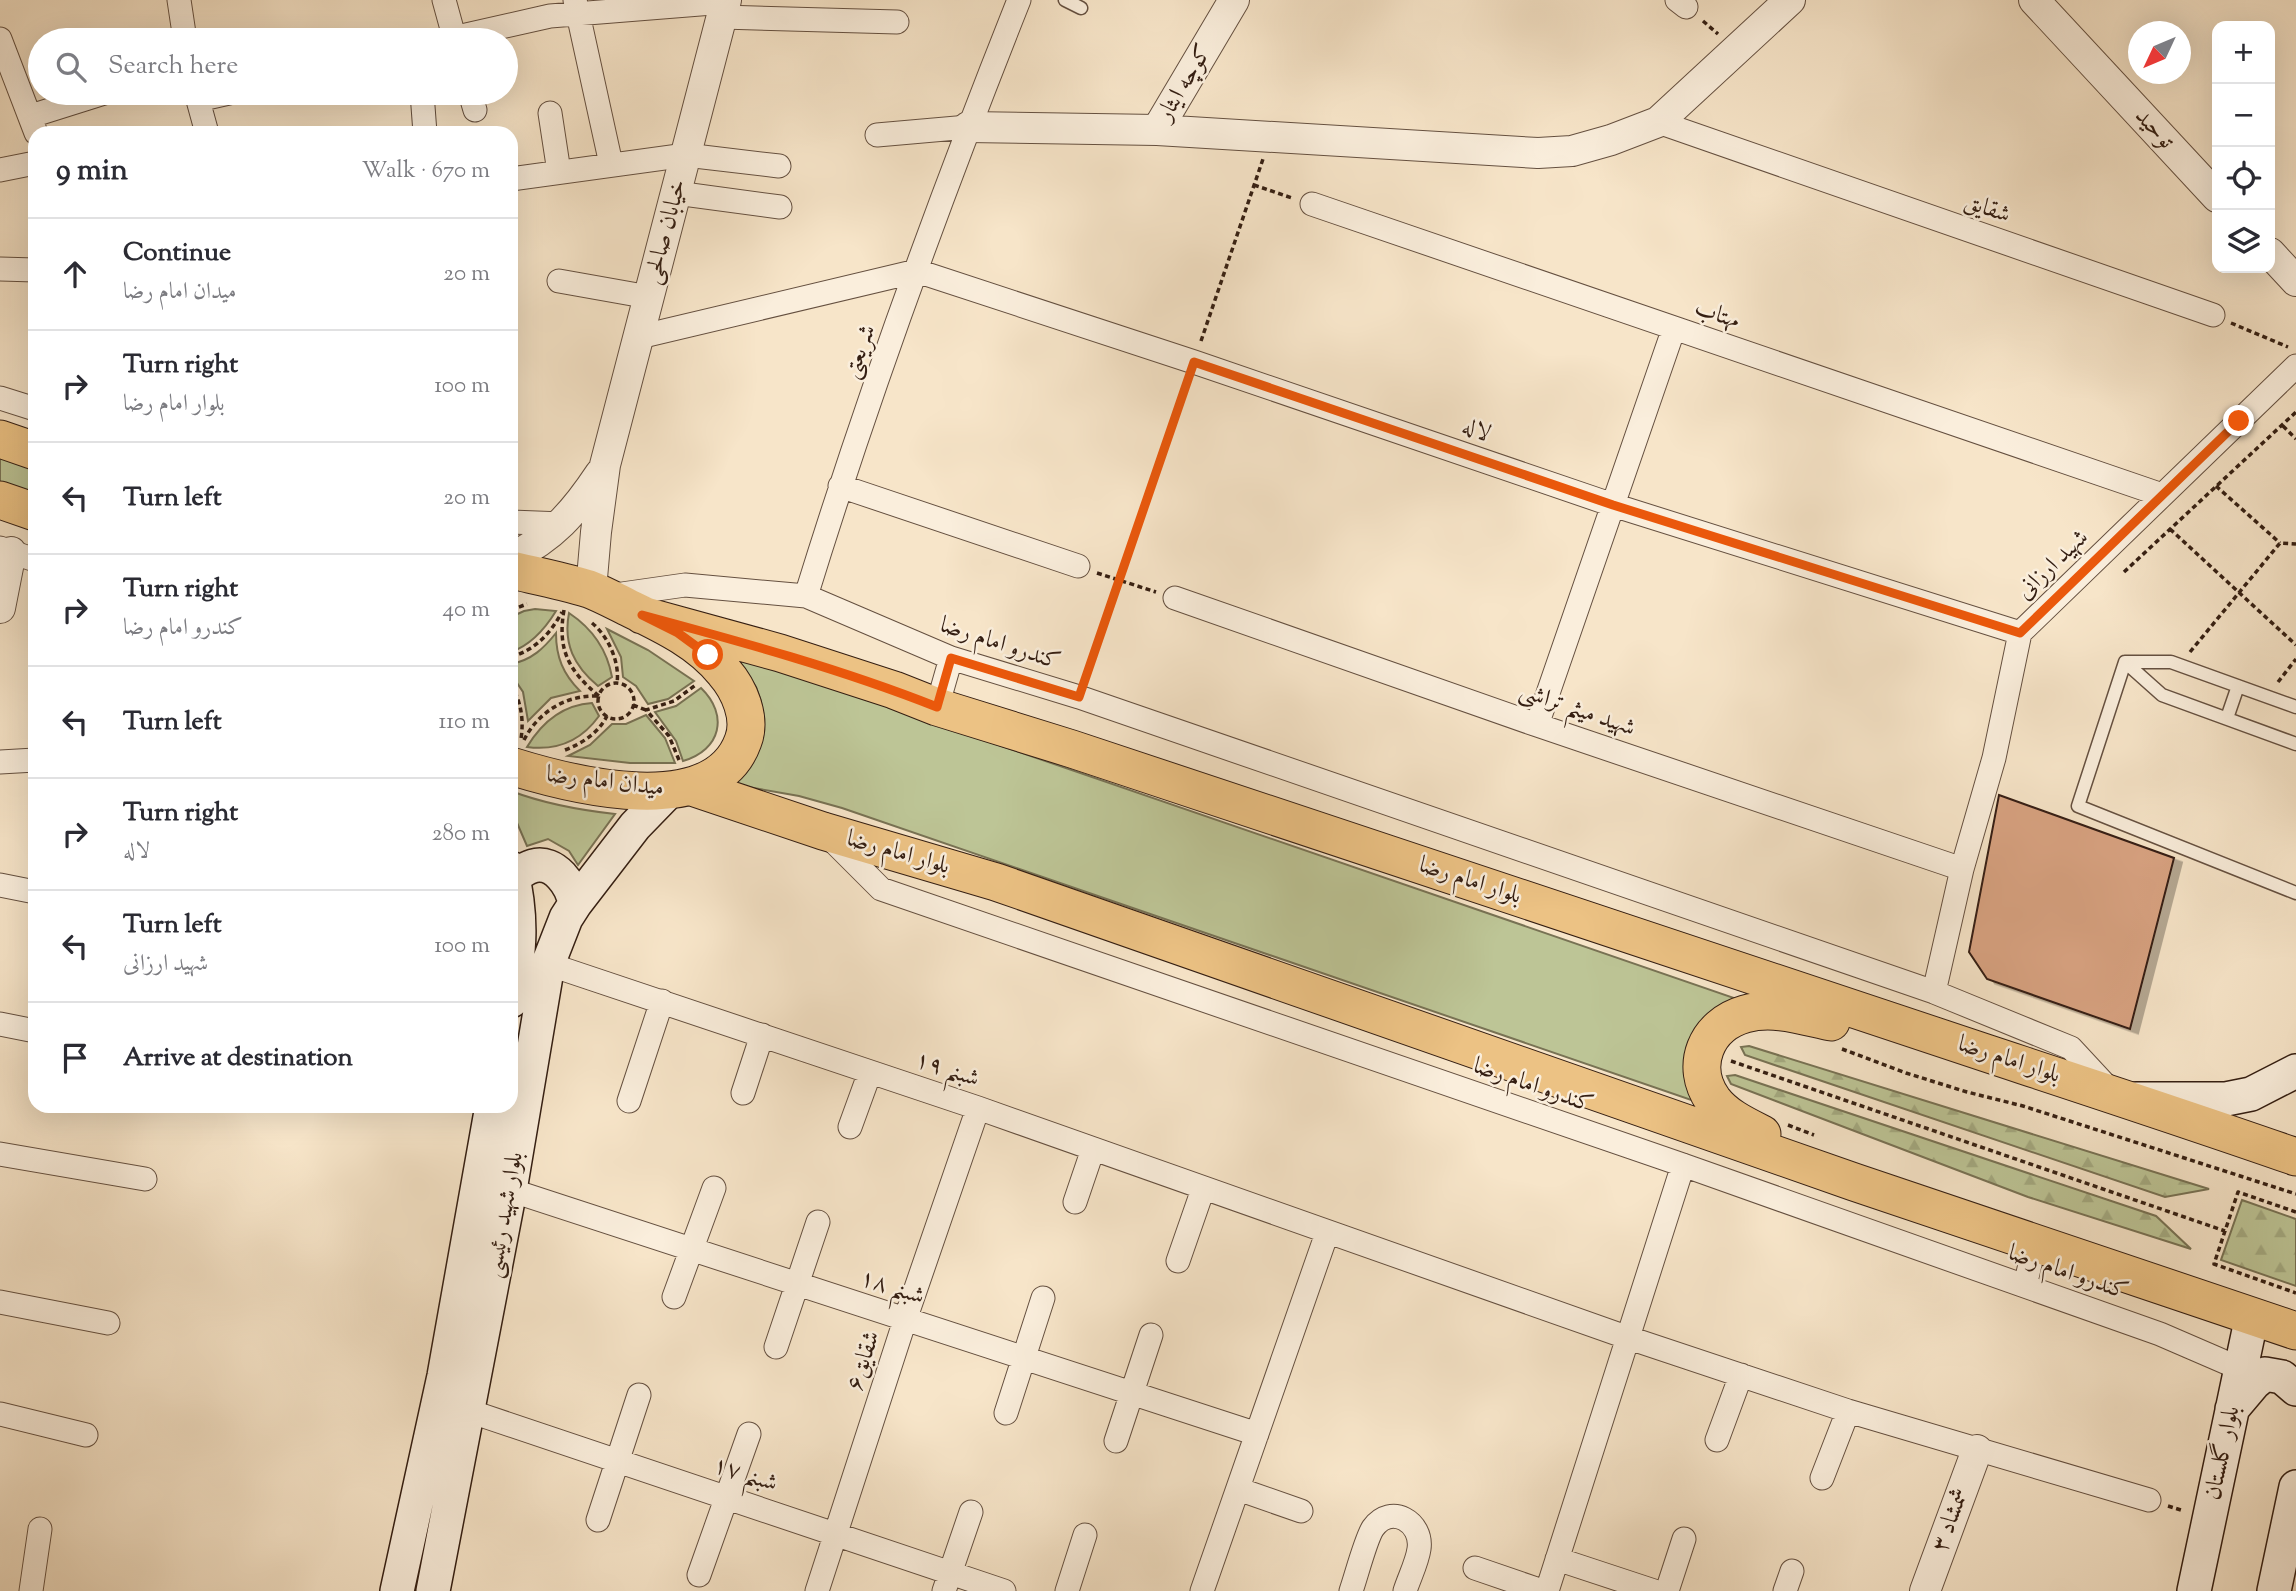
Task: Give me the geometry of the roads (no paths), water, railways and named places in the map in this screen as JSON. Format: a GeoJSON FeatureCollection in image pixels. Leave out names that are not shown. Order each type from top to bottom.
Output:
{"type":"FeatureCollection","features":[{"type":"Feature","properties":{"kind":"main road"},"geometry":{"type":"LineString","coordinates":[[0,439],[28,449]]}},
{"type":"Feature","properties":{"kind":"main road"},"geometry":{"type":"LineString","coordinates":[[0,500],[28,510]]}},
{"type":"Feature","properties":{"kind":"main road","name":"میدان امام رضا"},"geometry":{"type":"LineString","coordinates":[[518,574],[587,609],[642,615],[678,633],[708,655],[733,684],[746,723],[741,748],[722,772],[680,781],[598,786],[518,768]]}},
{"type":"Feature","properties":{"kind":"main road","name":"بلوار امام رضا"},"geometry":{"type":"LineString","coordinates":[[642,615],[780,653],[894,690],[937,707],[1085,753],[2000,1058],[2122,1096],[2296,1157]]}},
{"type":"Feature","properties":{"kind":"main road","name":"بلوار امام رضا"},"geometry":{"type":"LineString","coordinates":[[680,781],[823,831],[996,882],[1854,1182],[2296,1331]]}},
{"type":"Feature","properties":{"kind":"main road","name":"بلوار شهید رئیسی"},"geometry":{"type":"LineString","coordinates":[[433,1591],[510,1190],[548,964],[566,918],[575,904],[635,826],[680,781]]}},
{"type":"Feature","properties":{"kind":"main road"},"geometry":{"type":"LineString","coordinates":[[518,871],[533,865],[543,865],[555,870],[568,882],[575,904]]}},
{"type":"Feature","properties":{"kind":"main road"},"geometry":{"type":"LineString","coordinates":[[518,906],[518,953]]}},
{"type":"Feature","properties":{"kind":"main road"},"geometry":{"type":"LineString","coordinates":[[1854,1182],[1724,1112],[1713,1100],[1702,1077],[1702,1052],[1710,1038],[1729,1021],[1753,1012],[1770,1011],[2000,1058]]}},
{"type":"Feature","properties":{"kind":"main road"},"geometry":{"type":"LineString","coordinates":[[2122,1096],[2226,1099],[2250,1094],[2296,1071]]}},
{"type":"Feature","properties":{"kind":"main road","name":"بلوار شهید رئیسی"},"geometry":{"type":"LineString","coordinates":[[397,1591],[443,1376],[491,1113]]}},
{"type":"Feature","properties":{"kind":"main road","name":"بلوار گلستان"},"geometry":{"type":"LineString","coordinates":[[2194,1591],[2252,1316]]}},
{"type":"Feature","properties":{"kind":"main road"},"geometry":{"type":"LineString","coordinates":[[2232,1409],[2253,1383],[2265,1374],[2283,1377],[2296,1389]]}},
{"type":"Feature","properties":{"kind":"main road"},"geometry":{"type":"LineString","coordinates":[[2274,1591],[2289,1554],[2296,1487]]}},
{"type":"Feature","properties":{"kind":"street"},"geometry":{"type":"LineString","coordinates":[[179,0],[183,28]]}},
{"type":"Feature","properties":{"kind":"street"},"geometry":{"type":"LineString","coordinates":[[444,0],[449,28]]}},
{"type":"Feature","properties":{"kind":"street","name":"شریعتی"},"geometry":{"type":"LineString","coordinates":[[806,596],[840,486],[968,127],[1020,0]]}},
{"type":"Feature","properties":{"kind":"street","name":"کوچه ایثار"},"geometry":{"type":"LineString","coordinates":[[1157,130],[1234,0]]}},
{"type":"Feature","properties":{"kind":"street"},"geometry":{"type":"LineString","coordinates":[[877,135],[968,127],[1157,130],[1538,153],[1572,151],[1658,122],[1790,0]]}},
{"type":"Feature","properties":{"kind":"street","name":"توحید"},"geometry":{"type":"LineString","coordinates":[[2034,0],[2212,192]]}},
{"type":"Feature","properties":{"kind":"street"},"geometry":{"type":"LineString","coordinates":[[498,28],[577,7],[724,6],[897,22]]}},
{"type":"Feature","properties":{"kind":"street","name":"خیابان صالحی"},"geometry":{"type":"LineString","coordinates":[[605,465],[724,6]]}},
{"type":"Feature","properties":{"kind":"street"},"geometry":{"type":"LineString","coordinates":[[577,7],[611,164]]}},
{"type":"Feature","properties":{"kind":"street"},"geometry":{"type":"LineString","coordinates":[[0,42],[34,125],[78,105]]}},
{"type":"Feature","properties":{"kind":"street"},"geometry":{"type":"LineString","coordinates":[[199,105],[204,126]]}},
{"type":"Feature","properties":{"kind":"street"},"geometry":{"type":"LineString","coordinates":[[423,105],[424,126]]}},
{"type":"Feature","properties":{"kind":"street"},"geometry":{"type":"LineString","coordinates":[[550,113],[559,172]]}},
{"type":"Feature","properties":{"kind":"street","name":"شقایق"},"geometry":{"type":"LineString","coordinates":[[1658,122],[2213,315]]}},
{"type":"Feature","properties":{"kind":"street"},"geometry":{"type":"LineString","coordinates":[[518,178],[686,155],[779,166]]}},
{"type":"Feature","properties":{"kind":"street"},"geometry":{"type":"LineString","coordinates":[[0,170],[28,164]]}},
{"type":"Feature","properties":{"kind":"street"},"geometry":{"type":"LineString","coordinates":[[676,193],[780,207]]}},
{"type":"Feature","properties":{"kind":"street","name":"مهتاب"},"geometry":{"type":"LineString","coordinates":[[1312,204],[2162,495]]}},
{"type":"Feature","properties":{"kind":"street"},"geometry":{"type":"LineString","coordinates":[[2275,258],[2296,281]]}},
{"type":"Feature","properties":{"kind":"street"},"geometry":{"type":"LineString","coordinates":[[0,270],[28,270]]}},
{"type":"Feature","properties":{"kind":"street"},"geometry":{"type":"LineString","coordinates":[[639,337],[917,271]]}},
{"type":"Feature","properties":{"kind":"street","name":"لاله"},"geometry":{"type":"LineString","coordinates":[[917,271],[1613,505],[2020,633]]}},
{"type":"Feature","properties":{"kind":"street"},"geometry":{"type":"LineString","coordinates":[[559,281],[649,297]]}},
{"type":"Feature","properties":{"kind":"street"},"geometry":{"type":"LineString","coordinates":[[1537,725],[1674,328]]}},
{"type":"Feature","properties":{"kind":"street","name":"شهید ارزانی"},"geometry":{"type":"LineString","coordinates":[[1934,992],[1962,869],[1994,758],[2020,633],[2296,366]]}},
{"type":"Feature","properties":{"kind":"street"},"geometry":{"type":"LineString","coordinates":[[0,398],[28,407]]}},
{"type":"Feature","properties":{"kind":"street"},"geometry":{"type":"LineString","coordinates":[[518,554],[541,542],[563,524],[585,497],[605,465]]}},
{"type":"Feature","properties":{"kind":"street"},"geometry":{"type":"LineString","coordinates":[[587,609],[605,465]]}},
{"type":"Feature","properties":{"kind":"street"},"geometry":{"type":"LineString","coordinates":[[840,486],[1078,566]]}},
{"type":"Feature","properties":{"kind":"street"},"geometry":{"type":"LineString","coordinates":[[518,522],[563,524]]}},
{"type":"Feature","properties":{"kind":"street"},"geometry":{"type":"LineString","coordinates":[[0,608],[15,553]]}},
{"type":"Feature","properties":{"kind":"street","name":"کندرو امام رضا"},"geometry":{"type":"LineString","coordinates":[[587,609],[685,584],[806,596],[951,658],[1079,697],[1934,992],[2071,1048],[2122,1096]]}},
{"type":"Feature","properties":{"kind":"street","name":"شهید میثم تراشی"},"geometry":{"type":"LineString","coordinates":[[1175,598],[1537,725],[1962,869]]}},
{"type":"Feature","properties":{"kind":"street"},"geometry":{"type":"LineString","coordinates":[[937,707],[951,658]]}},
{"type":"Feature","properties":{"kind":"street"},"geometry":{"type":"LineString","coordinates":[[0,762],[28,760]]}},
{"type":"Feature","properties":{"kind":"street","name":"کندرو امام رضا"},"geometry":{"type":"LineString","coordinates":[[823,831],[881,889],[2025,1286],[2160,1334],[2241,1369]]}},
{"type":"Feature","properties":{"kind":"street"},"geometry":{"type":"LineString","coordinates":[[0,886],[28,891]]}},
{"type":"Feature","properties":{"kind":"street","name":"شبنم ۱۹"},"geometry":{"type":"LineString","coordinates":[[548,964],[978,1108],[1626,1337],[1848,1410],[2149,1500]]}},
{"type":"Feature","properties":{"kind":"street"},"geometry":{"type":"LineString","coordinates":[[629,1101],[662,1001]]}},
{"type":"Feature","properties":{"kind":"street"},"geometry":{"type":"LineString","coordinates":[[0,1024],[28,1030]]}},
{"type":"Feature","properties":{"kind":"street"},"geometry":{"type":"LineString","coordinates":[[743,1093],[762,1035]]}},
{"type":"Feature","properties":{"kind":"street"},"geometry":{"type":"LineString","coordinates":[[850,1128],[870,1072]]}},
{"type":"Feature","properties":{"kind":"street","name":"شقایق۶"},"geometry":{"type":"LineString","coordinates":[[817,1591],[905,1320],[978,1108]]}},
{"type":"Feature","properties":{"kind":"street"},"geometry":{"type":"LineString","coordinates":[[1075,1202],[1093,1150]]}},
{"type":"Feature","properties":{"kind":"street"},"geometry":{"type":"LineString","coordinates":[[0,1154],[145,1179]]}},
{"type":"Feature","properties":{"kind":"street"},"geometry":{"type":"LineString","coordinates":[[1475,1567],[1544,1591],[1557,1559],[1682,1165]]}},
{"type":"Feature","properties":{"kind":"street"},"geometry":{"type":"LineString","coordinates":[[674,1297],[714,1188]]}},
{"type":"Feature","properties":{"kind":"street"},"geometry":{"type":"LineString","coordinates":[[1178,1261],[1203,1189]]}},
{"type":"Feature","properties":{"kind":"street","name":"شبنم ۱۸"},"geometry":{"type":"LineString","coordinates":[[510,1190],[1257,1434]]}},
{"type":"Feature","properties":{"kind":"street"},"geometry":{"type":"LineString","coordinates":[[776,1347],[818,1222]]}},
{"type":"Feature","properties":{"kind":"street"},"geometry":{"type":"LineString","coordinates":[[1202,1591],[1327,1233]]}},
{"type":"Feature","properties":{"kind":"street"},"geometry":{"type":"LineString","coordinates":[[2025,1286],[2035,1242]]}},
{"type":"Feature","properties":{"kind":"street"},"geometry":{"type":"LineString","coordinates":[[1006,1413],[1042,1298]]}},
{"type":"Feature","properties":{"kind":"street"},"geometry":{"type":"LineString","coordinates":[[0,1302],[108,1324]]}},
{"type":"Feature","properties":{"kind":"street"},"geometry":{"type":"LineString","coordinates":[[1116,1441],[1151,1335]]}},
{"type":"Feature","properties":{"kind":"street"},"geometry":{"type":"LineString","coordinates":[[1717,1440],[1741,1375]]}},
{"type":"Feature","properties":{"kind":"street"},"geometry":{"type":"LineString","coordinates":[[598,1520],[639,1395]]}},
{"type":"Feature","properties":{"kind":"street"},"geometry":{"type":"LineString","coordinates":[[1822,1478],[1848,1410]]}},
{"type":"Feature","properties":{"kind":"street","name":"شبنم ۱۷"},"geometry":{"type":"LineString","coordinates":[[468,1411],[837,1533],[947,1582],[1004,1591]]}},
{"type":"Feature","properties":{"kind":"street"},"geometry":{"type":"LineString","coordinates":[[0,1415],[86,1434]]}},
{"type":"Feature","properties":{"kind":"street"},"geometry":{"type":"LineString","coordinates":[[699,1575],[749,1434]]}},
{"type":"Feature","properties":{"kind":"street","name":"شمشاد ۳"},"geometry":{"type":"LineString","coordinates":[[1925,1591],[1978,1450]]}},
{"type":"Feature","properties":{"kind":"street"},"geometry":{"type":"LineString","coordinates":[[1238,1489],[1301,1511]]}},
{"type":"Feature","properties":{"kind":"street"},"geometry":{"type":"LineString","coordinates":[[947,1582],[971,1512]]}},
{"type":"Feature","properties":{"kind":"street"},"geometry":{"type":"LineString","coordinates":[[1351,1591],[1373,1529],[1385,1518],[1397,1516],[1408,1521],[1418,1533],[1419,1549],[1405,1591]]}},
{"type":"Feature","properties":{"kind":"street"},"geometry":{"type":"LineString","coordinates":[[31,1591],[40,1529]]}},
{"type":"Feature","properties":{"kind":"street"},"geometry":{"type":"LineString","coordinates":[[1068,1591],[1085,1535]]}},
{"type":"Feature","properties":{"kind":"street"},"geometry":{"type":"LineString","coordinates":[[1667,1591],[1684,1539]]}},
{"type":"Feature","properties":{"kind":"street"},"geometry":{"type":"LineString","coordinates":[[1557,1559],[1654,1591]]}},
{"type":"Feature","properties":{"kind":"lane"},"geometry":{"type":"LineString","coordinates":[[1065,0],[1081,8]]}},
{"type":"Feature","properties":{"kind":"lane"},"geometry":{"type":"LineString","coordinates":[[2125,662],[2179,664],[2296,707]]}},
{"type":"Feature","properties":{"kind":"lane"},"geometry":{"type":"LineString","coordinates":[[2125,662],[2162,695],[2296,744]]}},
{"type":"Feature","properties":{"kind":"lane"},"geometry":{"type":"LineString","coordinates":[[2125,662],[2078,806],[2296,892]]}},
{"type":"Feature","properties":{"kind":"lane"},"geometry":{"type":"LineString","coordinates":[[2227,718],[2238,686]]}}]}
